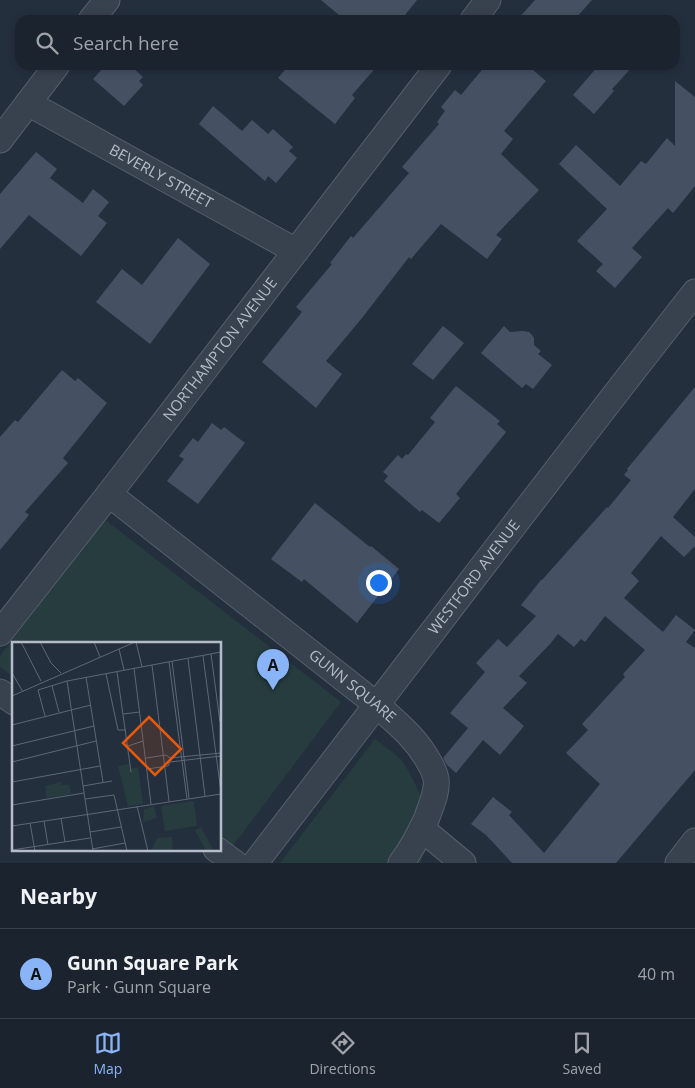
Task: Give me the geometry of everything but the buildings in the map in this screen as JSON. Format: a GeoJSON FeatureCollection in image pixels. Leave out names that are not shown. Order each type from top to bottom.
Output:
{"type":"FeatureCollection","features":[{"type":"Feature","properties":{"kind":"street"},"geometry":{"type":"LineString","coordinates":[[96,15],[106,0]]}},
{"type":"Feature","properties":{"kind":"street"},"geometry":{"type":"LineString","coordinates":[[477,15],[488,0]]}},
{"type":"Feature","properties":{"kind":"street"},"geometry":{"type":"LineString","coordinates":[[0,140],[53,70]]}},
{"type":"Feature","properties":{"kind":"street","name":"NORTHAMPTON AVENUE"},"geometry":{"type":"LineString","coordinates":[[0,633],[435,70]]}},
{"type":"Feature","properties":{"kind":"street","name":"BEVERLY STREET"},"geometry":{"type":"LineString","coordinates":[[28,103],[296,251]]}},
{"type":"Feature","properties":{"kind":"street","name":"WESTFORD AVENUE"},"geometry":{"type":"LineString","coordinates":[[254,863],[695,292]]}},
{"type":"Feature","properties":{"kind":"street","name":"GUNN SQUARE"},"geometry":{"type":"LineString","coordinates":[[109,494],[377,705],[407,732],[420,747],[436,779],[435,790],[422,829],[414,845],[401,863]]}},
{"type":"Feature","properties":{"kind":"street"},"geometry":{"type":"LineString","coordinates":[[0,692],[12,701]]}},
{"type":"Feature","properties":{"kind":"street"},"geometry":{"type":"LineString","coordinates":[[422,829],[462,863]]}},
{"type":"Feature","properties":{"kind":"street"},"geometry":{"type":"LineString","coordinates":[[678,863],[695,842]]}},
{"type":"Feature","properties":{"kind":"street"},"geometry":{"type":"LineString","coordinates":[[217,850],[235,863]]}},
{"type":"Feature","properties":{"kind":"green space"},"geometry":{"type":"Polygon","coordinates":[[[104,519],[341,702],[232,847],[221,839],[221,642],[12,642],[12,676],[0,667],[0,656],[104,519]]]}},
{"type":"Feature","properties":{"kind":"green space"},"geometry":{"type":"Polygon","coordinates":[[[375,739],[402,761],[418,789],[427,819],[426,839],[421,863],[280,863],[375,739]]]}},
{"type":"Feature","properties":{"kind":"place","name":"Gunn Square Park"},"geometry":{"type":"Point","coordinates":[273,690]}}]}
